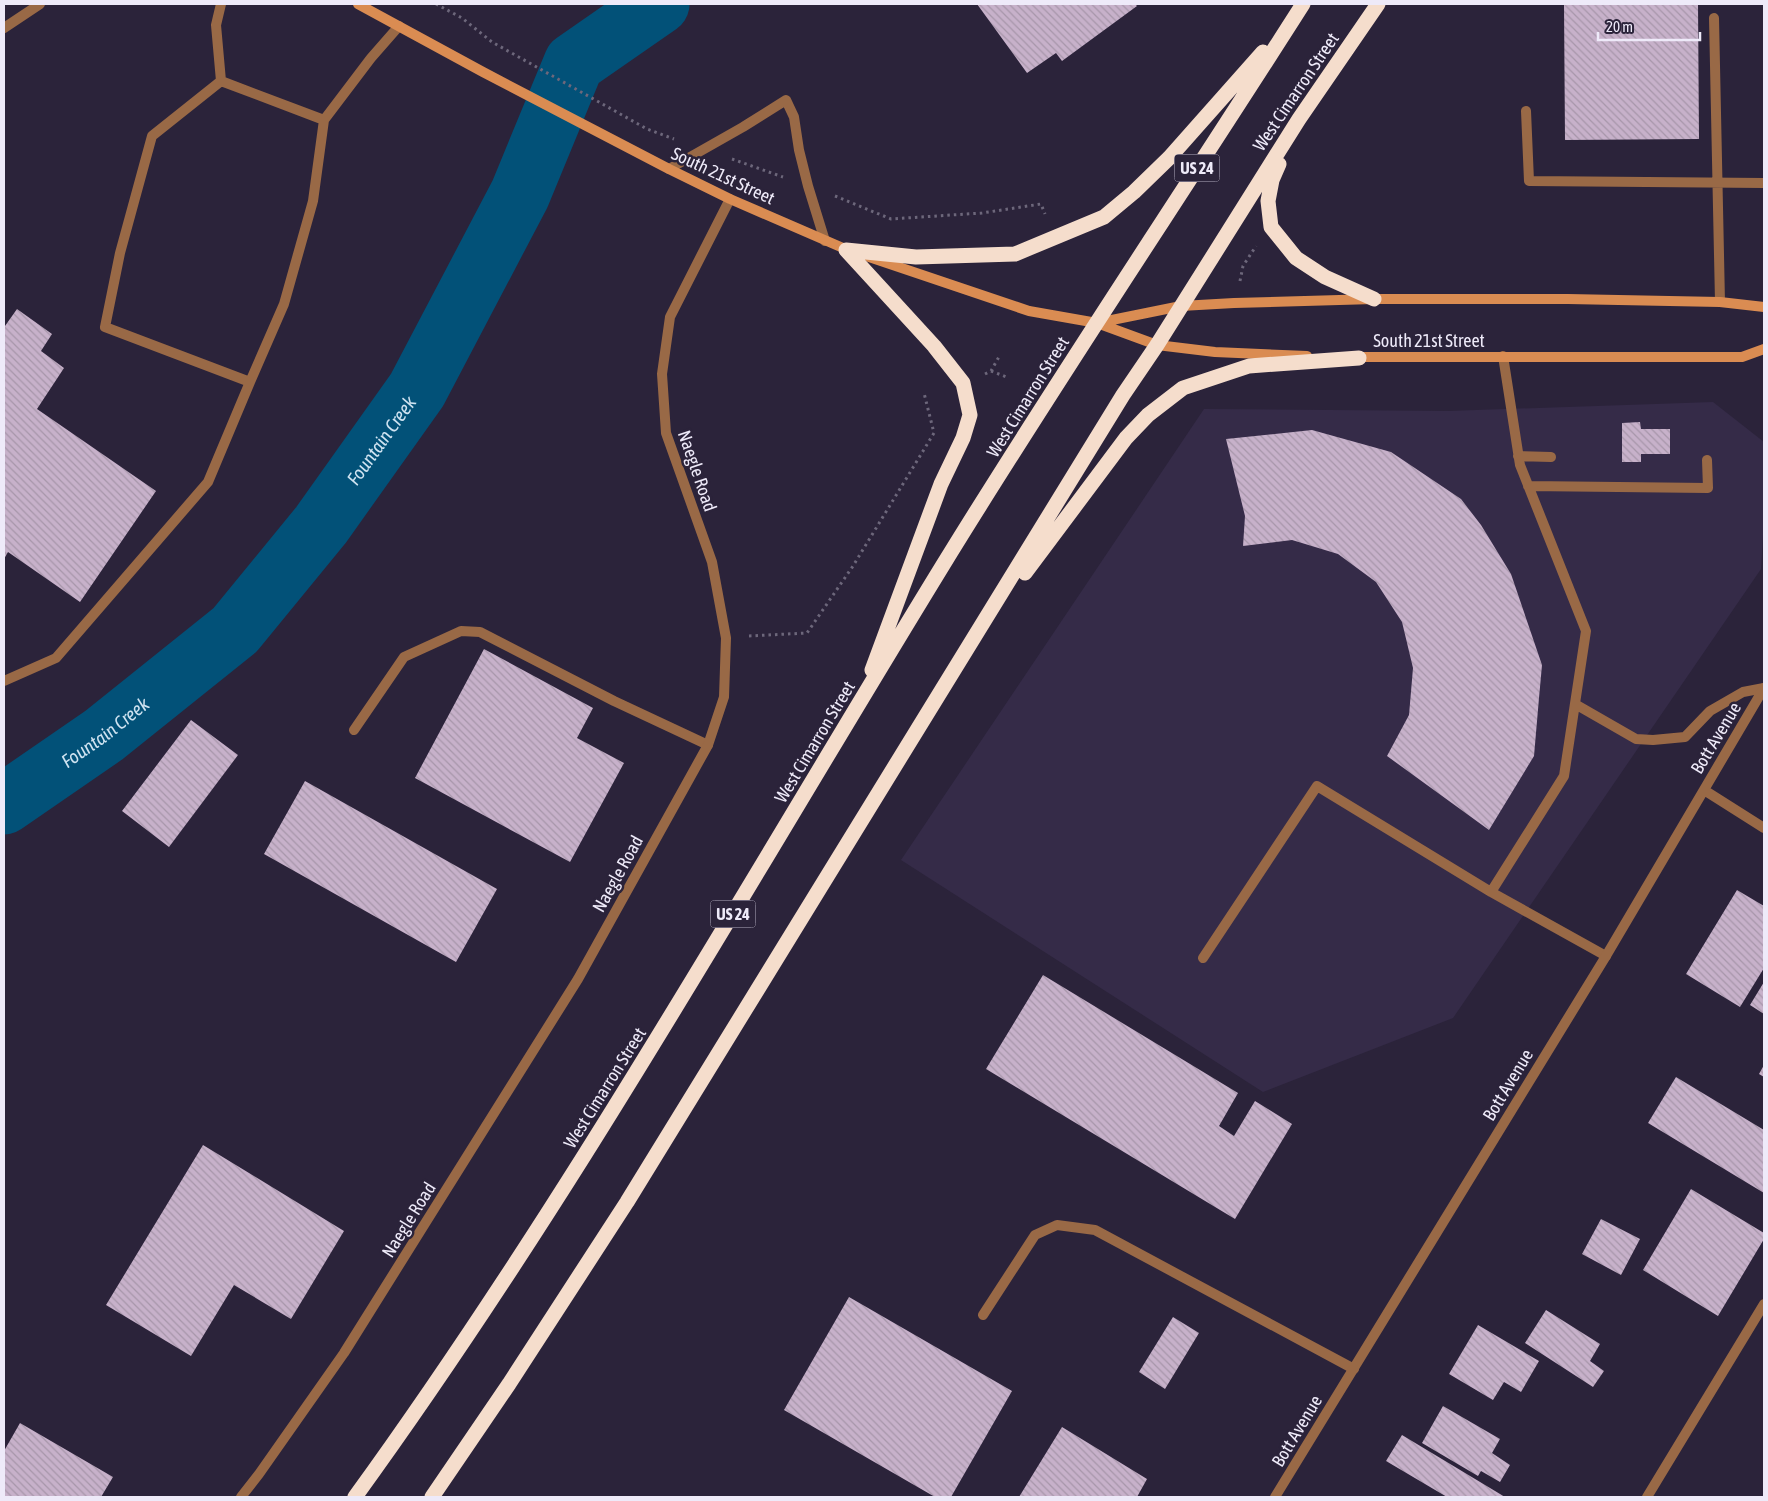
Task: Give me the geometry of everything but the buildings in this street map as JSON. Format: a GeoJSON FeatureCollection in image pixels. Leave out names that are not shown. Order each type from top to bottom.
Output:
{"type":"FeatureCollection","features":[{"type":"Feature","properties":{"kind":"highway","name":"West Cimarron Street"},"geometry":{"type":"LineString","coordinates":[[432,1497],[509,1384],[627,1202],[1124,395],[1157,346],[1299,120],[1378,4]]}},
{"type":"Feature","properties":{"kind":"highway","name":"West Cimarron Street"},"geometry":{"type":"LineString","coordinates":[[356,1497],[406,1428],[613,1113],[944,564],[1097,322],[1300,8]]}},
{"type":"Feature","properties":{"kind":"highway"},"geometry":{"type":"LineString","coordinates":[[846,250],[916,257],[1015,254],[1104,217],[1134,192],[1169,158],[1300,8]]}},
{"type":"Feature","properties":{"kind":"highway"},"geometry":{"type":"LineString","coordinates":[[1299,120],[1272,180],[1268,201],[1270,227],[1296,258],[1325,277],[1374,300]]}},
{"type":"Feature","properties":{"kind":"highway"},"geometry":{"type":"LineString","coordinates":[[846,250],[934,346],[963,383],[970,415],[963,438],[941,484],[859,706]]}},
{"type":"Feature","properties":{"kind":"highway"},"geometry":{"type":"LineString","coordinates":[[970,646],[1126,438],[1148,415],[1183,388],[1248,366],[1359,358]]}},
{"type":"Feature","properties":{"kind":"main road","name":"South 21st Street"},"geometry":{"type":"LineString","coordinates":[[358,4],[483,72],[670,169],[730,199],[846,250],[1029,311],[1097,322],[1157,346],[1215,352],[1359,358],[1503,356],[1742,357],[1764,349]]}},
{"type":"Feature","properties":{"kind":"main road","name":"South 21st Street"},"geometry":{"type":"LineString","coordinates":[[1097,322],[1181,306],[1234,303],[1568,299],[1720,302],[1764,306]]}},
{"type":"Feature","properties":{"kind":"street"},"geometry":{"type":"LineString","coordinates":[[4,28],[40,4]]}},
{"type":"Feature","properties":{"kind":"street"},"geometry":{"type":"LineString","coordinates":[[221,4],[216,25],[221,81]]}},
{"type":"Feature","properties":{"kind":"street"},"geometry":{"type":"LineString","coordinates":[[1714,18],[1720,302]]}},
{"type":"Feature","properties":{"kind":"street"},"geometry":{"type":"LineString","coordinates":[[4,680],[56,658],[208,482],[284,304],[313,201],[324,120],[371,58],[399,26]]}},
{"type":"Feature","properties":{"kind":"street"},"geometry":{"type":"LineString","coordinates":[[221,81],[324,120]]}},
{"type":"Feature","properties":{"kind":"street"},"geometry":{"type":"LineString","coordinates":[[221,81],[152,136],[120,253],[104,327],[250,382]]}},
{"type":"Feature","properties":{"kind":"street"},"geometry":{"type":"LineString","coordinates":[[670,169],[786,100],[794,117],[799,150],[825,241]]}},
{"type":"Feature","properties":{"kind":"street"},"geometry":{"type":"LineString","coordinates":[[1526,111],[1529,181],[1764,183]]}},
{"type":"Feature","properties":{"kind":"street","name":"Naegle Road"},"geometry":{"type":"LineString","coordinates":[[241,1497],[344,1353],[578,979],[708,745],[724,697],[726,638],[712,562],[666,433],[662,374],[670,317],[730,199]]}},
{"type":"Feature","properties":{"kind":"street"},"geometry":{"type":"LineString","coordinates":[[1491,892],[1564,776],[1586,631],[1520,465],[1503,356]]}},
{"type":"Feature","properties":{"kind":"street"},"geometry":{"type":"LineString","coordinates":[[1518,456],[1551,457]]}},
{"type":"Feature","properties":{"kind":"street"},"geometry":{"type":"LineString","coordinates":[[1528,486],[1708,488],[1707,460]]}},
{"type":"Feature","properties":{"kind":"street"},"geometry":{"type":"LineString","coordinates":[[354,730],[404,657],[461,631],[480,632],[614,701],[708,745]]}},
{"type":"Feature","properties":{"kind":"street"},"geometry":{"type":"LineString","coordinates":[[1575,704],[1636,739],[1653,740],[1685,737],[1710,711],[1744,692],[1764,688]]}},
{"type":"Feature","properties":{"kind":"street","name":"Bott Avenue"},"geometry":{"type":"LineString","coordinates":[[1275,1497],[1606,956],[1764,688]]}},
{"type":"Feature","properties":{"kind":"street"},"geometry":{"type":"LineString","coordinates":[[1203,958],[1317,786],[1491,892],[1606,956]]}},
{"type":"Feature","properties":{"kind":"street"},"geometry":{"type":"LineString","coordinates":[[1704,790],[1764,828]]}},
{"type":"Feature","properties":{"kind":"street"},"geometry":{"type":"LineString","coordinates":[[983,1315],[1035,1235],[1057,1224],[1095,1230],[1354,1369]]}},
{"type":"Feature","properties":{"kind":"street"},"geometry":{"type":"LineString","coordinates":[[1646,1497],[1764,1304]]}},
{"type":"Feature","properties":{"kind":"path"},"geometry":{"type":"LineString","coordinates":[[436,4],[462,18],[492,42],[647,129],[808,186],[891,219],[982,214],[1041,204],[1048,222]]}},
{"type":"Feature","properties":{"kind":"path"},"geometry":{"type":"LineString","coordinates":[[1240,281],[1243,266],[1256,246]]}},
{"type":"Feature","properties":{"kind":"path"},"geometry":{"type":"LineString","coordinates":[[978,378],[991,371],[1000,355]]}},
{"type":"Feature","properties":{"kind":"path"},"geometry":{"type":"LineString","coordinates":[[991,371],[1009,378]]}},
{"type":"Feature","properties":{"kind":"path"},"geometry":{"type":"LineString","coordinates":[[726,638],[807,633],[853,566],[934,433],[924,393]]}},
{"type":"Feature","properties":{"kind":"shaded area"},"geometry":{"type":"Polygon","coordinates":[[[1713,402],[1764,442],[1764,518],[1761,569],[1453,1018],[1263,1092],[901,860],[1204,409],[1448,411],[1713,402]]]}},
{"type":"Feature","properties":{"kind":"waterway","name":"Fountain Creek"},"geometry":{"type":"LineString","coordinates":[[4,804],[104,735],[235,630],[321,525],[417,390],[520,194],[574,63],[659,4]]}}]}
